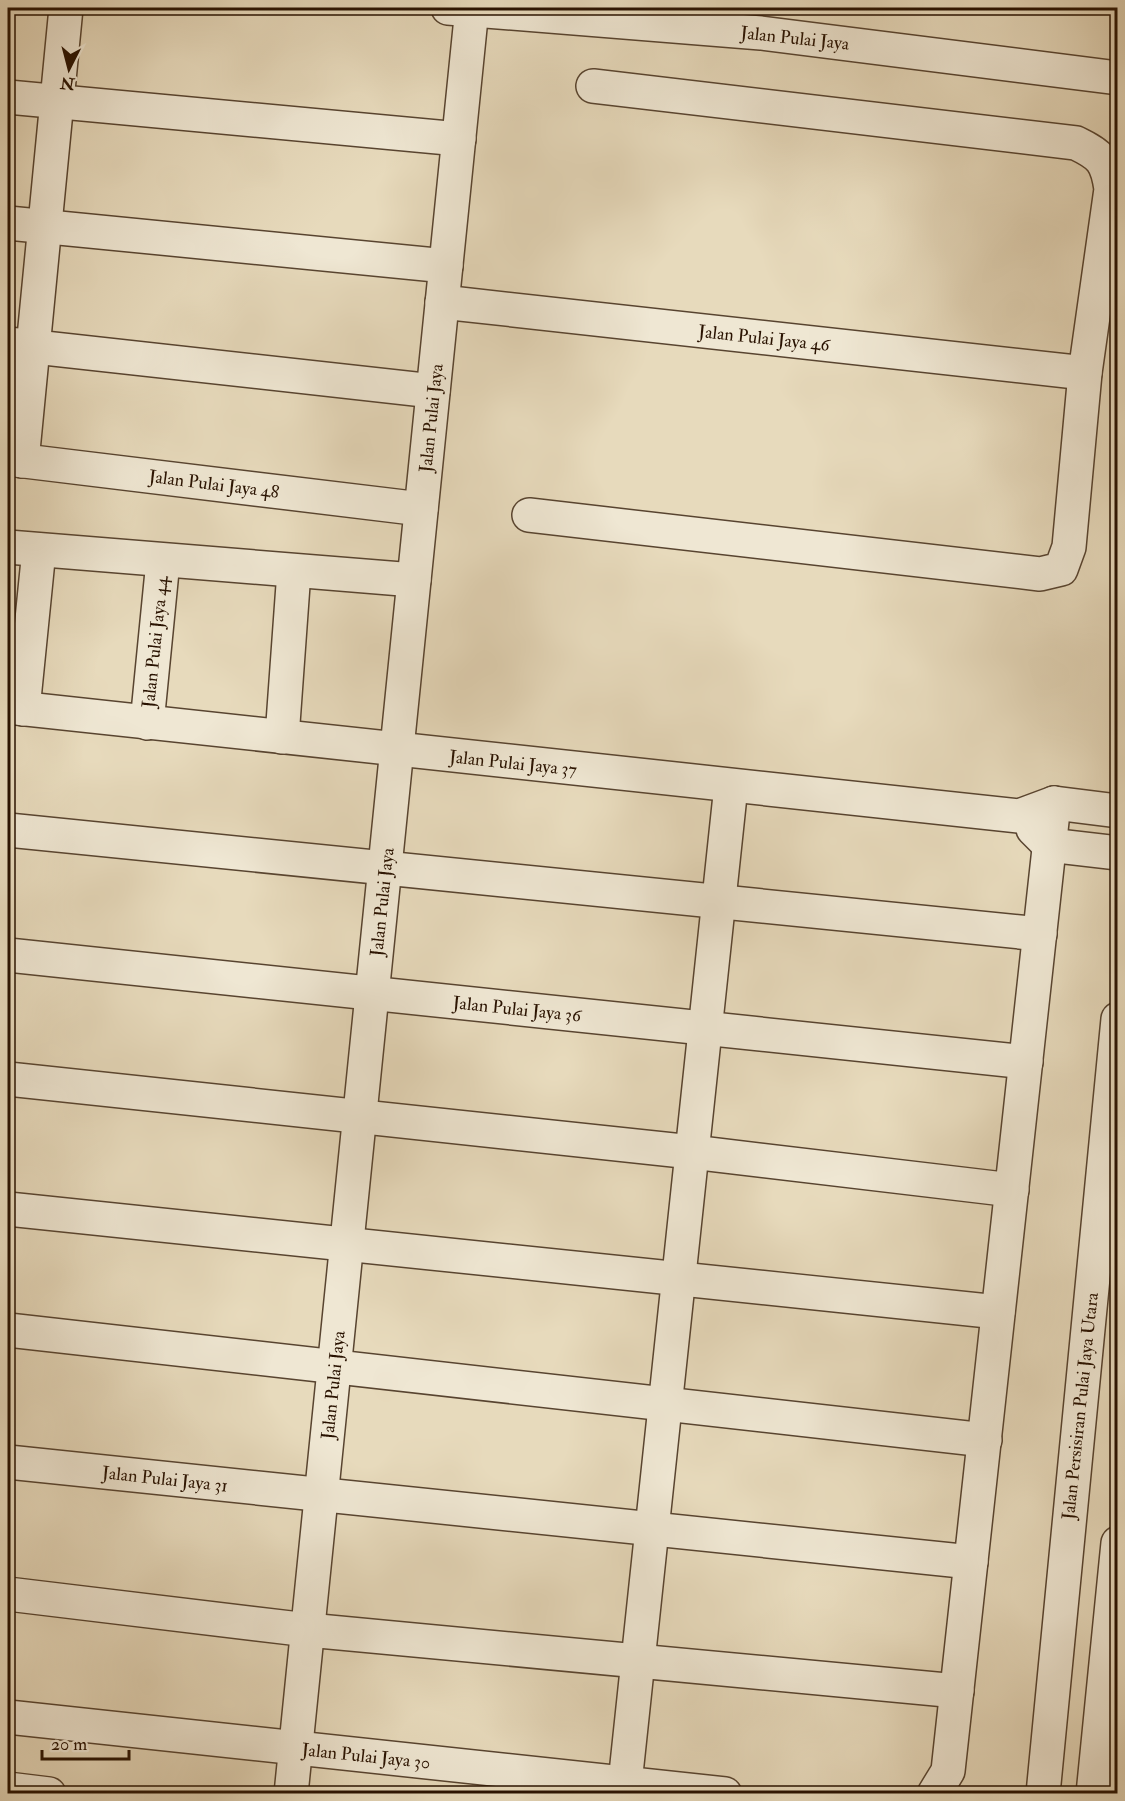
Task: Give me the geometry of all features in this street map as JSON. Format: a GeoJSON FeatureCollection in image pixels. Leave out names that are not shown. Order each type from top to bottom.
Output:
{"type":"FeatureCollection","features":[{"type":"Feature","properties":{"kind":"street"},"geometry":{"type":"LineString","coordinates":[[15,460],[20,345],[44,228],[66,8]]}},
{"type":"Feature","properties":{"kind":"street","name":"Jalan Pulai Jaya"},"geometry":{"type":"LineString","coordinates":[[291,1794],[459,139],[464,8],[763,20],[1118,78]]}},
{"type":"Feature","properties":{"kind":"street"},"geometry":{"type":"LineString","coordinates":[[529,515],[1040,574],[1061,569],[1069,547],[1085,373],[1111,189],[1108,168],[1096,153],[1076,143],[593,86]]}},
{"type":"Feature","properties":{"kind":"street"},"geometry":{"type":"LineString","coordinates":[[8,97],[459,139]]}},
{"type":"Feature","properties":{"kind":"street"},"geometry":{"type":"LineString","coordinates":[[8,223],[446,266]]}},
{"type":"Feature","properties":{"kind":"street","name":"Jalan Pulai Jaya 46"},"geometry":{"type":"LineString","coordinates":[[442,302],[1085,373]]}},
{"type":"Feature","properties":{"kind":"street"},"geometry":{"type":"LineString","coordinates":[[20,345],[433,391]]}},
{"type":"Feature","properties":{"kind":"street","name":"Jalan Pulai Jaya 48"},"geometry":{"type":"LineString","coordinates":[[15,460],[422,509]]}},
{"type":"Feature","properties":{"kind":"street"},"geometry":{"type":"LineString","coordinates":[[8,547],[414,580]]}},
{"type":"Feature","properties":{"kind":"street"},"geometry":{"type":"LineString","coordinates":[[15,708],[39,550]]}},
{"type":"Feature","properties":{"kind":"street","name":"Jalan Pulai Jaya 44"},"geometry":{"type":"LineString","coordinates":[[147,723],[163,561]]}},
{"type":"Feature","properties":{"kind":"street"},"geometry":{"type":"LineString","coordinates":[[282,737],[294,571]]}},
{"type":"Feature","properties":{"kind":"street","name":"Jalan Pulai Jaya 37"},"geometry":{"type":"LineString","coordinates":[[15,708],[1019,816]]}},
{"type":"Feature","properties":{"kind":"street"},"geometry":{"type":"LineString","coordinates":[[626,1783],[731,786]]}},
{"type":"Feature","properties":{"kind":"street"},"geometry":{"type":"LineString","coordinates":[[934,1794],[948,1771],[1054,803]]}},
{"type":"Feature","properties":{"kind":"street"},"geometry":{"type":"LineString","coordinates":[[1118,811],[1054,803],[1019,816],[1049,845],[1118,853]]}},
{"type":"Feature","properties":{"kind":"street"},"geometry":{"type":"LineString","coordinates":[[8,830],[1040,934]]}},
{"type":"Feature","properties":{"kind":"street","name":"Jalan Pulai Jaya 36"},"geometry":{"type":"LineString","coordinates":[[8,955],[1026,1062]]}},
{"type":"Feature","properties":{"kind":"street","name":"Jalan Persisiran Pulai Jaya Utara"},"geometry":{"type":"LineString","coordinates":[[1043,1794],[1118,1018]]}},
{"type":"Feature","properties":{"kind":"street"},"geometry":{"type":"LineString","coordinates":[[8,1079],[692,1152],[1012,1190]]}},
{"type":"Feature","properties":{"kind":"street"},"geometry":{"type":"LineString","coordinates":[[8,1209],[998,1312]]}},
{"type":"Feature","properties":{"kind":"street"},"geometry":{"type":"LineString","coordinates":[[8,1330],[984,1440]]}},
{"type":"Feature","properties":{"kind":"street","name":"Jalan Pulai Jaya 31"},"geometry":{"type":"LineString","coordinates":[[8,1462],[971,1562]]}},
{"type":"Feature","properties":{"kind":"street"},"geometry":{"type":"LineString","coordinates":[[1093,1794],[1118,1543]]}},
{"type":"Feature","properties":{"kind":"street"},"geometry":{"type":"LineString","coordinates":[[8,1594],[308,1630],[957,1691]]}},
{"type":"Feature","properties":{"kind":"street","name":"Jalan Pulai Jaya 30"},"geometry":{"type":"LineString","coordinates":[[8,1717],[725,1794]]}},
{"type":"Feature","properties":{"kind":"street"},"geometry":{"type":"LineString","coordinates":[[8,1789],[49,1794]]}}]}
